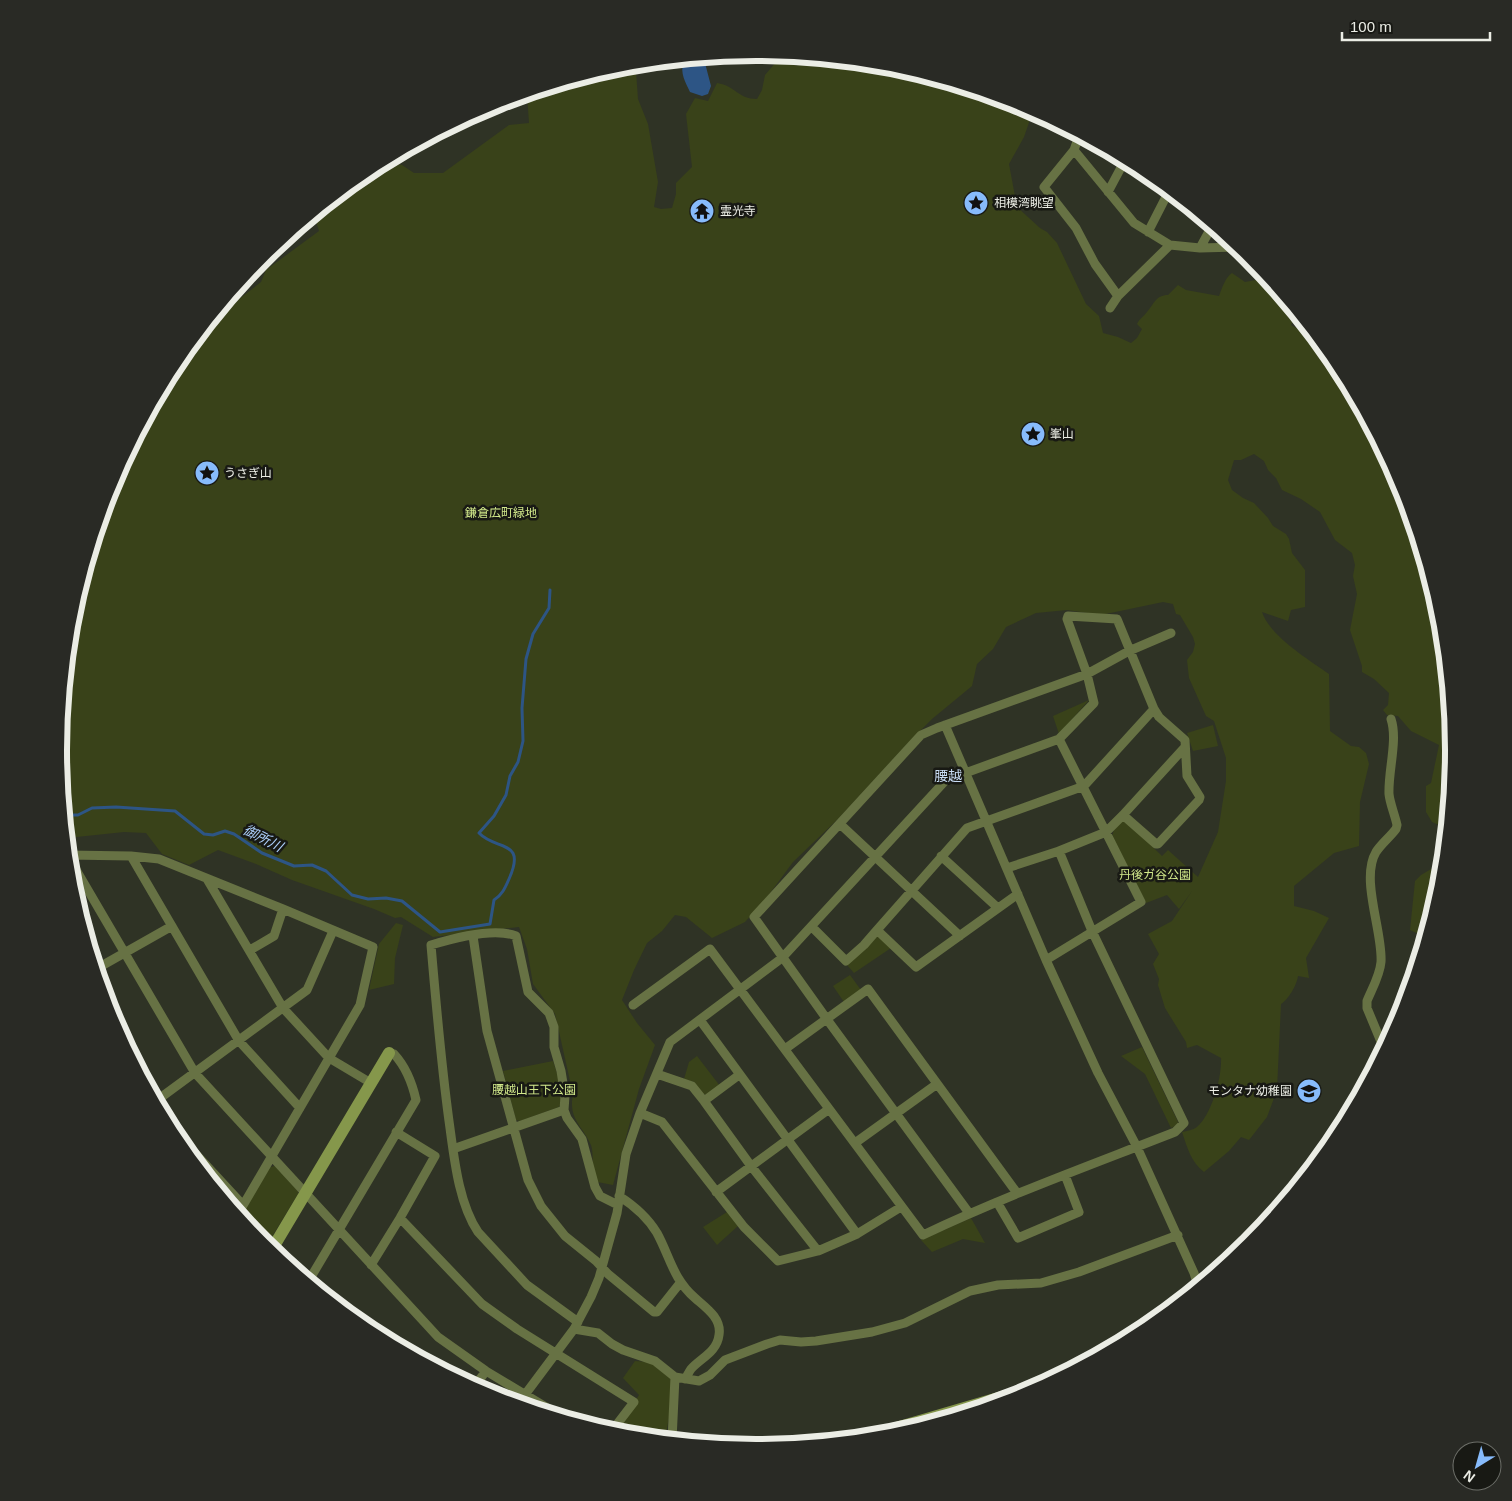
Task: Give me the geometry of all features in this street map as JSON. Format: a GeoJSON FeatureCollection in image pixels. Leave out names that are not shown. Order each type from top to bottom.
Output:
{"type":"FeatureCollection","features":[{"type":"Feature","properties":{"kind":"street"},"geometry":{"type":"LineString","coordinates":[[1077,141],[1074,150],[1044,186],[1076,228],[1095,264],[1118,296]]}},
{"type":"Feature","properties":{"kind":"street"},"geometry":{"type":"LineString","coordinates":[[1074,150],[1134,223],[1148,232],[1170,245],[1200,248],[1226,247]]}},
{"type":"Feature","properties":{"kind":"street"},"geometry":{"type":"LineString","coordinates":[[1108,192],[1122,166]]}},
{"type":"Feature","properties":{"kind":"street"},"geometry":{"type":"LineString","coordinates":[[1148,232],[1166,197]]}},
{"type":"Feature","properties":{"kind":"street"},"geometry":{"type":"LineString","coordinates":[[1200,248],[1209,231]]}},
{"type":"Feature","properties":{"kind":"street"},"geometry":{"type":"LineString","coordinates":[[1110,308],[1118,296],[1170,245]]}},
{"type":"Feature","properties":{"kind":"street"},"geometry":{"type":"LineString","coordinates":[[522,1398],[576,1326],[591,1297],[602,1267],[618,1201],[626,1154],[640,1113],[670,1042],[782,958],[946,780],[1059,739],[1094,702],[1087,674],[1067,619],[1068,616],[1117,619],[1154,709],[1159,717],[1186,740],[1187,776],[1200,797],[1199,800],[1158,844],[1123,815]]}},
{"type":"Feature","properties":{"kind":"street"},"geometry":{"type":"LineString","coordinates":[[969,1213],[754,917],[921,735],[1087,674],[1129,651],[1171,633]]}},
{"type":"Feature","properties":{"kind":"street"},"geometry":{"type":"LineString","coordinates":[[812,927],[846,961],[864,945],[967,828],[1084,786],[1154,709]]}},
{"type":"Feature","properties":{"kind":"street"},"geometry":{"type":"LineString","coordinates":[[1381,1041],[1367,1008],[1367,1002],[1381,962],[1377,923],[1373,911],[1372,864],[1376,852],[1396,830],[1397,825],[1389,796],[1390,761],[1394,729],[1391,720]]}},
{"type":"Feature","properties":{"kind":"street"},"geometry":{"type":"LineString","coordinates":[[945,725],[1046,960],[1098,1073],[1137,1147],[1178,1235],[1196,1280]]}},
{"type":"Feature","properties":{"kind":"street"},"geometry":{"type":"LineString","coordinates":[[1046,960],[1141,902],[1059,739]]}},
{"type":"Feature","properties":{"kind":"street"},"geometry":{"type":"LineString","coordinates":[[1007,868],[1059,851],[1106,832],[1186,747]]}},
{"type":"Feature","properties":{"kind":"street"},"geometry":{"type":"LineString","coordinates":[[840,824],[960,936]]}},
{"type":"Feature","properties":{"kind":"street"},"geometry":{"type":"LineString","coordinates":[[633,1005],[708,949],[740,989],[923,1235],[1017,1193],[1175,1132],[1184,1123],[1092,932],[1059,851]]}},
{"type":"Feature","properties":{"kind":"street"},"geometry":{"type":"LineString","coordinates":[[75,856],[131,856],[159,859],[373,947],[360,1005],[241,1208]]}},
{"type":"Feature","properties":{"kind":"street"},"geometry":{"type":"LineString","coordinates":[[131,856],[239,1041],[300,1108]]}},
{"type":"Feature","properties":{"kind":"street"},"geometry":{"type":"LineString","coordinates":[[941,856],[998,908]]}},
{"type":"Feature","properties":{"kind":"street"},"geometry":{"type":"LineString","coordinates":[[78,874],[195,1073],[438,1337],[486,1371],[546,1406]]}},
{"type":"Feature","properties":{"kind":"street"},"geometry":{"type":"LineString","coordinates":[[207,879],[283,1008],[329,1058],[371,1083]]}},
{"type":"Feature","properties":{"kind":"street"},"geometry":{"type":"LineString","coordinates":[[877,930],[916,967],[1018,894]]}},
{"type":"Feature","properties":{"kind":"street"},"geometry":{"type":"LineString","coordinates":[[250,950],[274,936],[283,909]]}},
{"type":"Feature","properties":{"kind":"street"},"geometry":{"type":"LineString","coordinates":[[101,966],[172,926]]}},
{"type":"Feature","properties":{"kind":"street"},"geometry":{"type":"LineString","coordinates":[[161,1098],[307,990],[333,931]]}},
{"type":"Feature","properties":{"kind":"street"},"geometry":{"type":"LineString","coordinates":[[685,1379],[691,1369],[706,1358],[716,1345],[719,1330],[710,1312],[680,1283],[656,1232],[639,1211],[618,1201],[600,1196],[595,1187],[582,1139],[567,1118],[564,1110],[565,1096],[561,1071],[554,1047],[554,1027],[549,1013],[528,992],[516,936],[502,932],[484,932],[431,945],[437,1028],[453,1149],[462,1190],[473,1224],[478,1232],[527,1284],[576,1326],[598,1333],[624,1350],[654,1361],[675,1377],[685,1379],[699,1381],[704,1379],[725,1360],[780,1340],[816,1342],[872,1332],[905,1323],[970,1291],[998,1285],[1041,1282],[1079,1272],[1178,1235]]}},
{"type":"Feature","properties":{"kind":"street"},"geometry":{"type":"LineString","coordinates":[[473,936],[487,1031],[528,1180],[541,1206],[565,1236],[654,1312],[657,1312],[680,1283]]}},
{"type":"Feature","properties":{"kind":"street"},"geometry":{"type":"LineString","coordinates":[[785,1049],[868,989],[1017,1193]]}},
{"type":"Feature","properties":{"kind":"street"},"geometry":{"type":"LineString","coordinates":[[700,1020],[857,1234]]}},
{"type":"Feature","properties":{"kind":"street"},"geometry":{"type":"LineString","coordinates":[[275,1244],[389,1054],[394,1054],[402,1062],[412,1082],[416,1100],[311,1276]]}},
{"type":"Feature","properties":{"kind":"street"},"geometry":{"type":"LineString","coordinates":[[658,1074],[692,1086],[751,1166],[818,1251]]}},
{"type":"Feature","properties":{"kind":"street"},"geometry":{"type":"LineString","coordinates":[[704,1101],[739,1075]]}},
{"type":"Feature","properties":{"kind":"street"},"geometry":{"type":"LineString","coordinates":[[855,1143],[937,1084]]}},
{"type":"Feature","properties":{"kind":"street"},"geometry":{"type":"LineString","coordinates":[[716,1192],[829,1109]]}},
{"type":"Feature","properties":{"kind":"street"},"geometry":{"type":"LineString","coordinates":[[453,1149],[564,1110]]}},
{"type":"Feature","properties":{"kind":"street"},"geometry":{"type":"LineString","coordinates":[[640,1113],[662,1122],[744,1227],[778,1262],[818,1251],[857,1234],[901,1207]]}},
{"type":"Feature","properties":{"kind":"street"},"geometry":{"type":"LineString","coordinates":[[371,1264],[435,1156],[396,1132]]}},
{"type":"Feature","properties":{"kind":"street"},"geometry":{"type":"LineString","coordinates":[[205,1165],[243,1205]]}},
{"type":"Feature","properties":{"kind":"street"},"geometry":{"type":"LineString","coordinates":[[997,1202],[1018,1238],[1079,1212],[1065,1175]]}},
{"type":"Feature","properties":{"kind":"street"},"geometry":{"type":"LineString","coordinates":[[400,1218],[482,1304],[634,1402],[616,1425]]}},
{"type":"Feature","properties":{"kind":"street"},"geometry":{"type":"LineString","coordinates":[[478,1381],[486,1371]]}},
{"type":"Feature","properties":{"kind":"street"},"geometry":{"type":"LineString","coordinates":[[672,1435],[675,1377]]}},
{"type":"Feature","properties":{"kind":"green space","name":"鎌倉広町緑地"},"geometry":{"type":"Polygon","coordinates":[[[776,62],[788,62],[797,66],[798,63],[801,63],[846,67],[890,74],[978,98],[1030,119],[1024,137],[1009,164],[1017,207],[1057,243],[1086,304],[1099,316],[1103,333],[1131,343],[1137,338],[1142,329],[1137,324],[1139,320],[1158,298],[1168,295],[1178,285],[1186,290],[1219,296],[1226,280],[1232,273],[1245,282],[1256,280],[1257,278],[1294,320],[1291,325],[1304,332],[1353,406],[1393,487],[1409,529],[1422,572],[1432,616],[1444,705],[1444,796],[1441,826],[1432,822],[1426,812],[1426,786],[1431,783],[1439,745],[1411,731],[1398,716],[1387,715],[1383,710],[1388,705],[1389,693],[1374,679],[1362,672],[1362,666],[1350,630],[1357,594],[1353,576],[1355,565],[1352,553],[1335,540],[1320,512],[1301,499],[1282,490],[1264,461],[1254,454],[1241,460],[1234,460],[1228,480],[1232,490],[1254,503],[1273,526],[1286,534],[1292,553],[1305,570],[1305,607],[1291,610],[1288,621],[1262,612],[1266,621],[1281,638],[1329,674],[1330,731],[1351,746],[1359,747],[1366,753],[1369,764],[1360,802],[1359,846],[1334,853],[1294,886],[1294,906],[1314,911],[1329,918],[1306,958],[1309,978],[1298,976],[1292,992],[1281,1004],[1277,1090],[1267,1117],[1249,1140],[1241,1137],[1229,1151],[1204,1172],[1193,1159],[1182,1132],[1197,1127],[1207,1113],[1218,1085],[1221,1058],[1197,1045],[1187,1048],[1186,1042],[1165,1008],[1158,985],[1159,979],[1153,964],[1159,954],[1148,934],[1172,921],[1192,891],[1179,909],[1167,895],[1146,903],[1112,836],[1114,830],[1122,821],[1126,821],[1162,856],[1168,850],[1198,877],[1218,832],[1226,781],[1226,758],[1214,721],[1206,716],[1189,678],[1187,660],[1193,652],[1195,644],[1180,615],[1176,614],[1173,604],[1163,602],[1101,615],[1067,610],[1036,613],[1006,627],[993,649],[977,664],[972,686],[932,719],[839,818],[793,862],[765,900],[745,922],[712,938],[686,917],[675,915],[662,931],[647,943],[622,1000],[637,1023],[655,1045],[639,1089],[613,1185],[592,1181],[592,1148],[572,1110],[573,1094],[555,1014],[533,984],[527,949],[519,927],[433,937],[401,917],[395,918],[218,850],[189,865],[162,854],[146,833],[124,832],[73,837],[68,796],[68,705],[80,616],[90,572],[103,529],[119,487],[138,446],[159,406],[183,368],[229,307],[261,282],[266,270],[319,231],[316,221],[373,177],[396,163],[402,165],[414,173],[443,173],[509,125],[529,123],[527,100],[622,74],[636,72],[638,99],[648,124],[658,182],[654,207],[661,209],[672,208],[676,194],[676,183],[692,167],[686,114],[695,98],[708,101],[717,83],[729,87],[745,97],[757,99],[762,90],[765,75],[776,62]]]}},
{"type":"Feature","properties":{"kind":"green space"},"geometry":{"type":"Polygon","coordinates":[[[1089,700],[1059,734],[1053,716],[1089,700]]]}},
{"type":"Feature","properties":{"kind":"green space"},"geometry":{"type":"Polygon","coordinates":[[[1213,725],[1218,746],[1193,751],[1187,733],[1213,725]]]}},
{"type":"Feature","properties":{"kind":"green space"},"geometry":{"type":"Polygon","coordinates":[[[1435,867],[1420,935],[1410,930],[1415,881],[1435,867]]]}},
{"type":"Feature","properties":{"kind":"green space"},"geometry":{"type":"Polygon","coordinates":[[[396,923],[403,925],[395,958],[394,984],[369,990],[379,944],[396,923]]]}},
{"type":"Feature","properties":{"kind":"green space"},"geometry":{"type":"Polygon","coordinates":[[[875,937],[879,937],[891,948],[854,973],[847,965],[875,937]]]}},
{"type":"Feature","properties":{"kind":"green space"},"geometry":{"type":"Polygon","coordinates":[[[850,975],[861,990],[844,1002],[833,986],[850,975]]]}},
{"type":"Feature","properties":{"kind":"green space"},"geometry":{"type":"Polygon","coordinates":[[[1142,1047],[1179,1124],[1171,1128],[1145,1074],[1121,1056],[1142,1047]]]}},
{"type":"Feature","properties":{"kind":"green space"},"geometry":{"type":"Polygon","coordinates":[[[697,1056],[720,1086],[708,1095],[703,1094],[694,1082],[684,1079],[689,1062],[697,1056]]]}},
{"type":"Feature","properties":{"kind":"green space","name":"腰越山王下公園"},"geometry":{"type":"Polygon","coordinates":[[[553,1061],[559,1078],[562,1097],[559,1107],[520,1121],[516,1120],[503,1071],[553,1061]]]}},
{"type":"Feature","properties":{"kind":"green space"},"geometry":{"type":"Polygon","coordinates":[[[275,1166],[298,1191],[270,1239],[244,1211],[270,1167],[275,1166]]]}},
{"type":"Feature","properties":{"kind":"green space"},"geometry":{"type":"Polygon","coordinates":[[[727,1212],[738,1226],[717,1245],[703,1227],[727,1212]]]}},
{"type":"Feature","properties":{"kind":"green space"},"geometry":{"type":"Polygon","coordinates":[[[971,1218],[985,1243],[963,1239],[932,1252],[921,1240],[971,1218]]]}},
{"type":"Feature","properties":{"kind":"green space"},"geometry":{"type":"Polygon","coordinates":[[[635,1361],[662,1363],[676,1380],[666,1434],[619,1426],[639,1395],[623,1378],[635,1361]]]}},
{"type":"Feature","properties":{"kind":"water"},"geometry":{"type":"Polygon","coordinates":[[[705,64],[711,86],[708,94],[702,96],[690,92],[683,74],[683,66],[705,64]]]}},
{"type":"Feature","properties":{"kind":"waterway","name":"御所川"},"geometry":{"type":"LineString","coordinates":[[70,815],[78,815],[92,808],[116,807],[175,811],[204,834],[213,835],[225,831],[234,834],[262,853],[294,866],[312,865],[326,871],[352,895],[368,899],[386,898],[402,901],[440,932],[490,924],[494,900],[501,894],[509,879],[514,866],[514,857],[507,848],[486,839],[479,833],[494,816],[506,795],[510,776],[518,762],[523,741],[522,708],[526,659],[533,634],[549,608],[550,590]]}},
{"type":"Feature","properties":{"kind":"place","name":"相模湾眺望"},"geometry":{"type":"Point","coordinates":[976,203]}},
{"type":"Feature","properties":{"kind":"place","name":"霊光寺"},"geometry":{"type":"Point","coordinates":[702,211]}},
{"type":"Feature","properties":{"kind":"place","name":"峯山"},"geometry":{"type":"Point","coordinates":[1033,434]}},
{"type":"Feature","properties":{"kind":"place","name":"うさぎ山"},"geometry":{"type":"Point","coordinates":[207,473]}},
{"type":"Feature","properties":{"kind":"place","name":"モンタナ幼稚園"},"geometry":{"type":"Point","coordinates":[1309,1091]}},
{"type":"Feature","properties":{"kind":"district","name":"腰越"},"geometry":{"type":"Point","coordinates":[948,776]}},
{"type":"Feature","properties":{"kind":"park label","name":"丹後ガ谷公園"},"geometry":{"type":"Point","coordinates":[1155,875]}}]}
